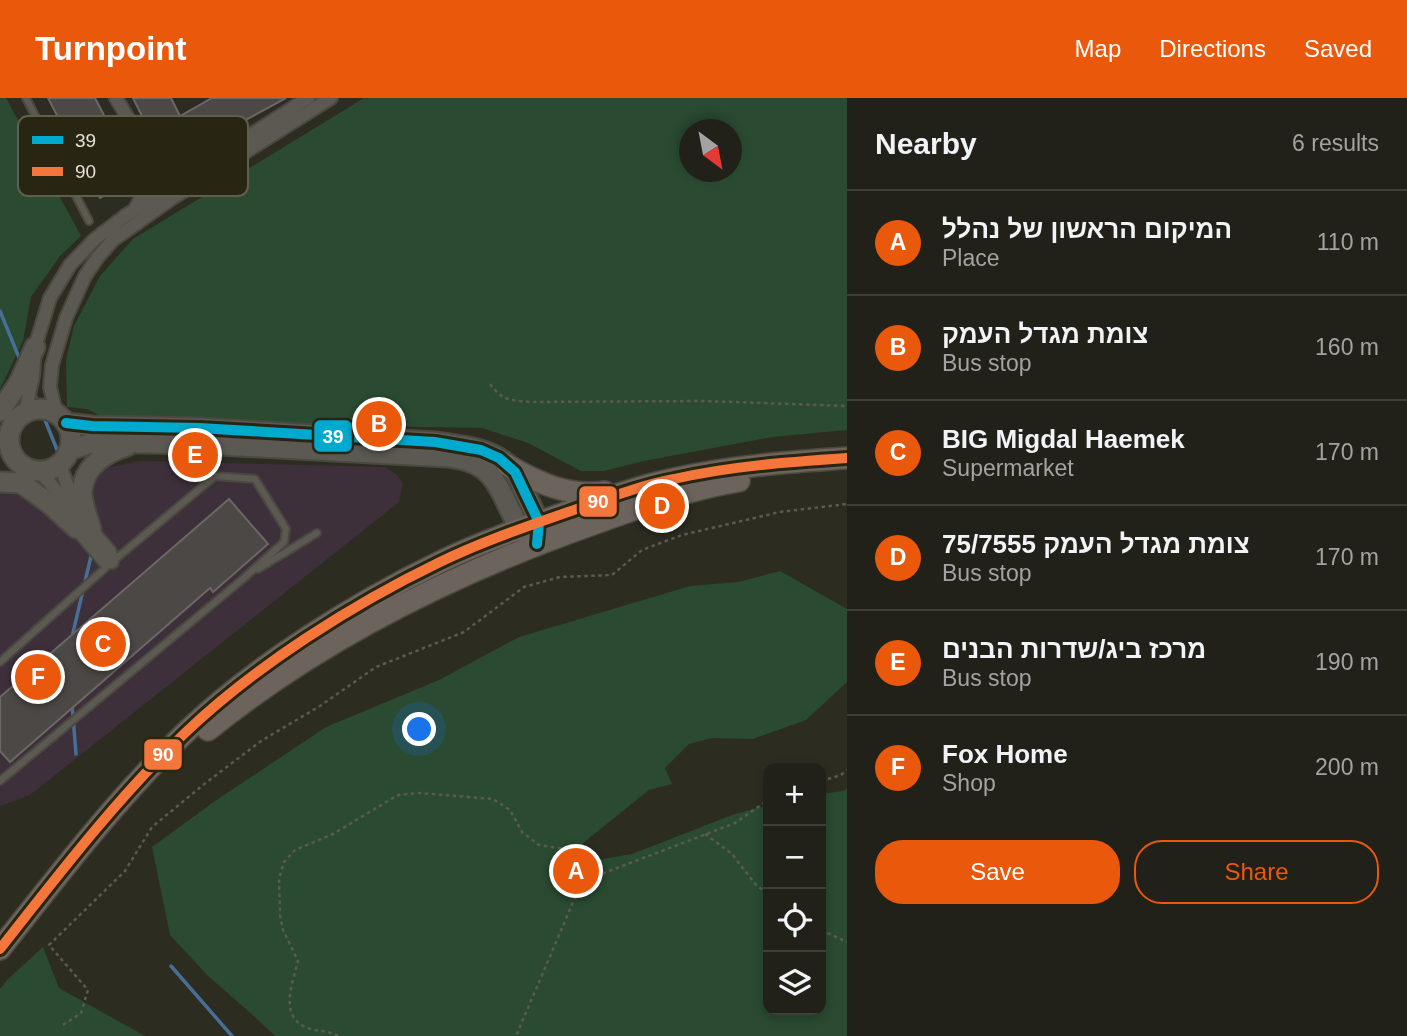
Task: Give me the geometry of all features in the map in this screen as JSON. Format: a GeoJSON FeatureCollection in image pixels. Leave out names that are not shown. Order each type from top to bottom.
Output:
{"type":"FeatureCollection","features":[{"type":"Feature","properties":{"kind":"highway"},"geometry":{"type":"LineString","coordinates":[[93,830],[164,765],[219,721],[324,649],[418,597],[537,544],[637,509],[727,483],[847,461]]}},
{"type":"Feature","properties":{"kind":"highway"},"geometry":{"type":"LineString","coordinates":[[0,948],[93,830],[187,730],[283,655],[389,589],[441,562],[530,525],[642,487],[673,479],[775,463],[847,461]]}},
{"type":"Feature","properties":{"kind":"highway"},"geometry":{"type":"LineString","coordinates":[[507,465],[533,480],[578,493],[642,487]]}},
{"type":"Feature","properties":{"kind":"main road"},"geometry":{"type":"LineString","coordinates":[[0,411],[19,383],[35,347]]}},
{"type":"Feature","properties":{"kind":"main road"},"geometry":{"type":"LineString","coordinates":[[33,469],[13,456],[4,439],[18,418],[38,409],[92,426],[199,428],[435,442],[481,450],[499,458],[515,472],[537,544]]}},
{"type":"Feature","properties":{"kind":"main road"},"geometry":{"type":"LineString","coordinates":[[61,418],[71,438],[66,454]]}},
{"type":"Feature","properties":{"kind":"main road"},"geometry":{"type":"LineString","coordinates":[[0,468],[52,468],[66,454],[96,442],[200,444],[448,457],[470,462],[481,468],[493,478],[530,525]]}},
{"type":"Feature","properties":{"kind":"main road"},"geometry":{"type":"LineString","coordinates":[[83,528],[82,492],[91,466],[110,452],[136,443]]}},
{"type":"Feature","properties":{"kind":"main road"},"geometry":{"type":"LineString","coordinates":[[0,482],[21,483],[83,528]]}},
{"type":"Feature","properties":{"kind":"street"},"geometry":{"type":"LineString","coordinates":[[116,98],[126,116]]}},
{"type":"Feature","properties":{"kind":"street"},"geometry":{"type":"LineString","coordinates":[[248,137],[308,98]]}},
{"type":"Feature","properties":{"kind":"street"},"geometry":{"type":"LineString","coordinates":[[248,150],[331,98]]}},
{"type":"Feature","properties":{"kind":"street"},"geometry":{"type":"LineString","coordinates":[[134,211],[142,196]]}},
{"type":"Feature","properties":{"kind":"street"},"geometry":{"type":"LineString","coordinates":[[25,413],[33,376],[35,347],[50,298],[70,265],[95,239],[157,196]]}},
{"type":"Feature","properties":{"kind":"street"},"geometry":{"type":"LineString","coordinates":[[61,418],[50,387],[52,365],[66,318],[85,276],[113,240],[176,196]]}},
{"type":"Feature","properties":{"kind":"street"},"geometry":{"type":"LineString","coordinates":[[66,454],[62,470],[83,528]]}},
{"type":"Feature","properties":{"kind":"street"},"geometry":{"type":"LineString","coordinates":[[33,469],[56,490],[105,562],[112,562]]}},
{"type":"Feature","properties":{"kind":"lane"},"geometry":{"type":"LineString","coordinates":[[26,98],[35,116]]}},
{"type":"Feature","properties":{"kind":"lane"},"geometry":{"type":"LineString","coordinates":[[76,196],[89,221]]}},
{"type":"Feature","properties":{"kind":"lane"},"geometry":{"type":"LineString","coordinates":[[0,662],[112,562],[215,476],[255,479],[286,529],[284,542],[244,578],[0,781]]}},
{"type":"Feature","properties":{"kind":"lane"},"geometry":{"type":"LineString","coordinates":[[244,578],[317,533]]}},
{"type":"Feature","properties":{"kind":"path"},"geometry":{"type":"LineString","coordinates":[[490,384],[499,396],[530,402],[704,401],[847,406]]}},
{"type":"Feature","properties":{"kind":"path"},"geometry":{"type":"LineString","coordinates":[[63,1025],[81,1013],[88,990],[49,946],[125,871],[152,827],[261,741],[320,706],[376,667],[464,632],[524,587],[559,577],[612,576],[642,550],[682,535],[780,512],[847,504]]}},
{"type":"Feature","properties":{"kind":"path"},"geometry":{"type":"LineString","coordinates":[[826,780],[847,770]]}},
{"type":"Feature","properties":{"kind":"path"},"geometry":{"type":"LineString","coordinates":[[338,1036],[305,1027],[293,1018],[288,999],[298,961],[283,930],[280,915],[279,879],[284,862],[295,850],[333,834],[398,795],[419,793],[493,799],[510,810],[522,832],[539,845],[570,850],[578,860],[582,881],[516,1036]]}},
{"type":"Feature","properties":{"kind":"path"},"geometry":{"type":"LineString","coordinates":[[582,881],[735,823],[763,803]]}},
{"type":"Feature","properties":{"kind":"path"},"geometry":{"type":"LineString","coordinates":[[705,834],[732,854],[763,890]]}},
{"type":"Feature","properties":{"kind":"path"},"geometry":{"type":"LineString","coordinates":[[826,932],[847,942]]}},
{"type":"Feature","properties":{"kind":"shaded area"},"geometry":{"type":"Polygon","coordinates":[[[140,461],[385,467],[403,483],[399,502],[30,795],[0,806],[0,492],[140,461]]]}},
{"type":"Feature","properties":{"kind":"green space"},"geometry":{"type":"Polygon","coordinates":[[[0,98],[6,98],[18,120],[18,196],[59,196],[81,236],[60,256],[31,297],[23,341],[0,389],[0,98]]]}},
{"type":"Feature","properties":{"kind":"green space"},"geometry":{"type":"Polygon","coordinates":[[[364,98],[847,98],[847,430],[772,437],[604,471],[581,471],[528,443],[482,428],[139,422],[101,416],[87,409],[67,407],[66,360],[74,326],[100,276],[133,239],[203,196],[248,196],[248,169],[364,98]]]}},
{"type":"Feature","properties":{"kind":"green space"},"geometry":{"type":"Polygon","coordinates":[[[780,571],[847,609],[847,682],[806,720],[753,739],[712,738],[689,744],[665,768],[672,784],[649,790],[583,843],[590,861],[632,854],[732,815],[763,806],[763,1015],[826,1015],[826,793],[847,788],[847,1036],[275,1036],[208,976],[170,935],[152,847],[215,801],[326,727],[439,680],[519,637],[690,586],[738,582],[780,571]]]}},
{"type":"Feature","properties":{"kind":"green space"},"geometry":{"type":"Polygon","coordinates":[[[43,947],[59,988],[145,1036],[0,1036],[0,989],[43,947]]]}},
{"type":"Feature","properties":{"kind":"building"},"geometry":{"type":"Polygon","coordinates":[[[48,98],[95,98],[104,116],[57,116],[48,98]]]}},
{"type":"Feature","properties":{"kind":"building"},"geometry":{"type":"Polygon","coordinates":[[[133,98],[171,98],[180,116],[142,116],[133,98]]]}},
{"type":"Feature","properties":{"kind":"building"},"geometry":{"type":"Polygon","coordinates":[[[212,98],[286,98],[248,119],[248,116],[180,116],[212,98]]]}},
{"type":"Feature","properties":{"kind":"building"},"geometry":{"type":"Polygon","coordinates":[[[229,499],[268,544],[213,592],[210,588],[10,762],[0,751],[0,697],[229,499]]]}},
{"type":"Feature","properties":{"kind":"waterway"},"geometry":{"type":"LineString","coordinates":[[0,311],[20,360]]}},
{"type":"Feature","properties":{"kind":"waterway"},"geometry":{"type":"LineString","coordinates":[[34,393],[60,457]]}},
{"type":"Feature","properties":{"kind":"waterway"},"geometry":{"type":"LineString","coordinates":[[72,637],[92,552]]}},
{"type":"Feature","properties":{"kind":"waterway"},"geometry":{"type":"LineString","coordinates":[[72,704],[76,754]]}},
{"type":"Feature","properties":{"kind":"waterway"},"geometry":{"type":"LineString","coordinates":[[171,966],[232,1036]]}},
{"type":"Feature","properties":{"kind":"transit line","name":"39"},"geometry":{"type":"LineString","coordinates":[[66,423],[435,442],[481,450],[499,458],[515,472],[539,522],[537,544]]}},
{"type":"Feature","properties":{"kind":"transit line","name":"90"},"geometry":{"type":"LineString","coordinates":[[0,949],[112,810],[186,732],[213,707],[274,660],[373,597],[487,541],[647,485],[738,468],[847,458]]}},
{"type":"Feature","properties":{"kind":"place","name":"צומת מגדל העמק"},"geometry":{"type":"Point","coordinates":[379,424]}},
{"type":"Feature","properties":{"kind":"place","name":"מרכז ביג/שדרות הבנים"},"geometry":{"type":"Point","coordinates":[195,455]}},
{"type":"Feature","properties":{"kind":"place","name":"צומת מגדל העמק 75/7555"},"geometry":{"type":"Point","coordinates":[662,506]}},
{"type":"Feature","properties":{"kind":"place","name":"BIG Migdal Haemek"},"geometry":{"type":"Point","coordinates":[103,644]}},
{"type":"Feature","properties":{"kind":"place","name":"Fox Home"},"geometry":{"type":"Point","coordinates":[38,677]}},
{"type":"Feature","properties":{"kind":"place","name":"המיקום הראשון של נהלל"},"geometry":{"type":"Point","coordinates":[576,871]}}]}
